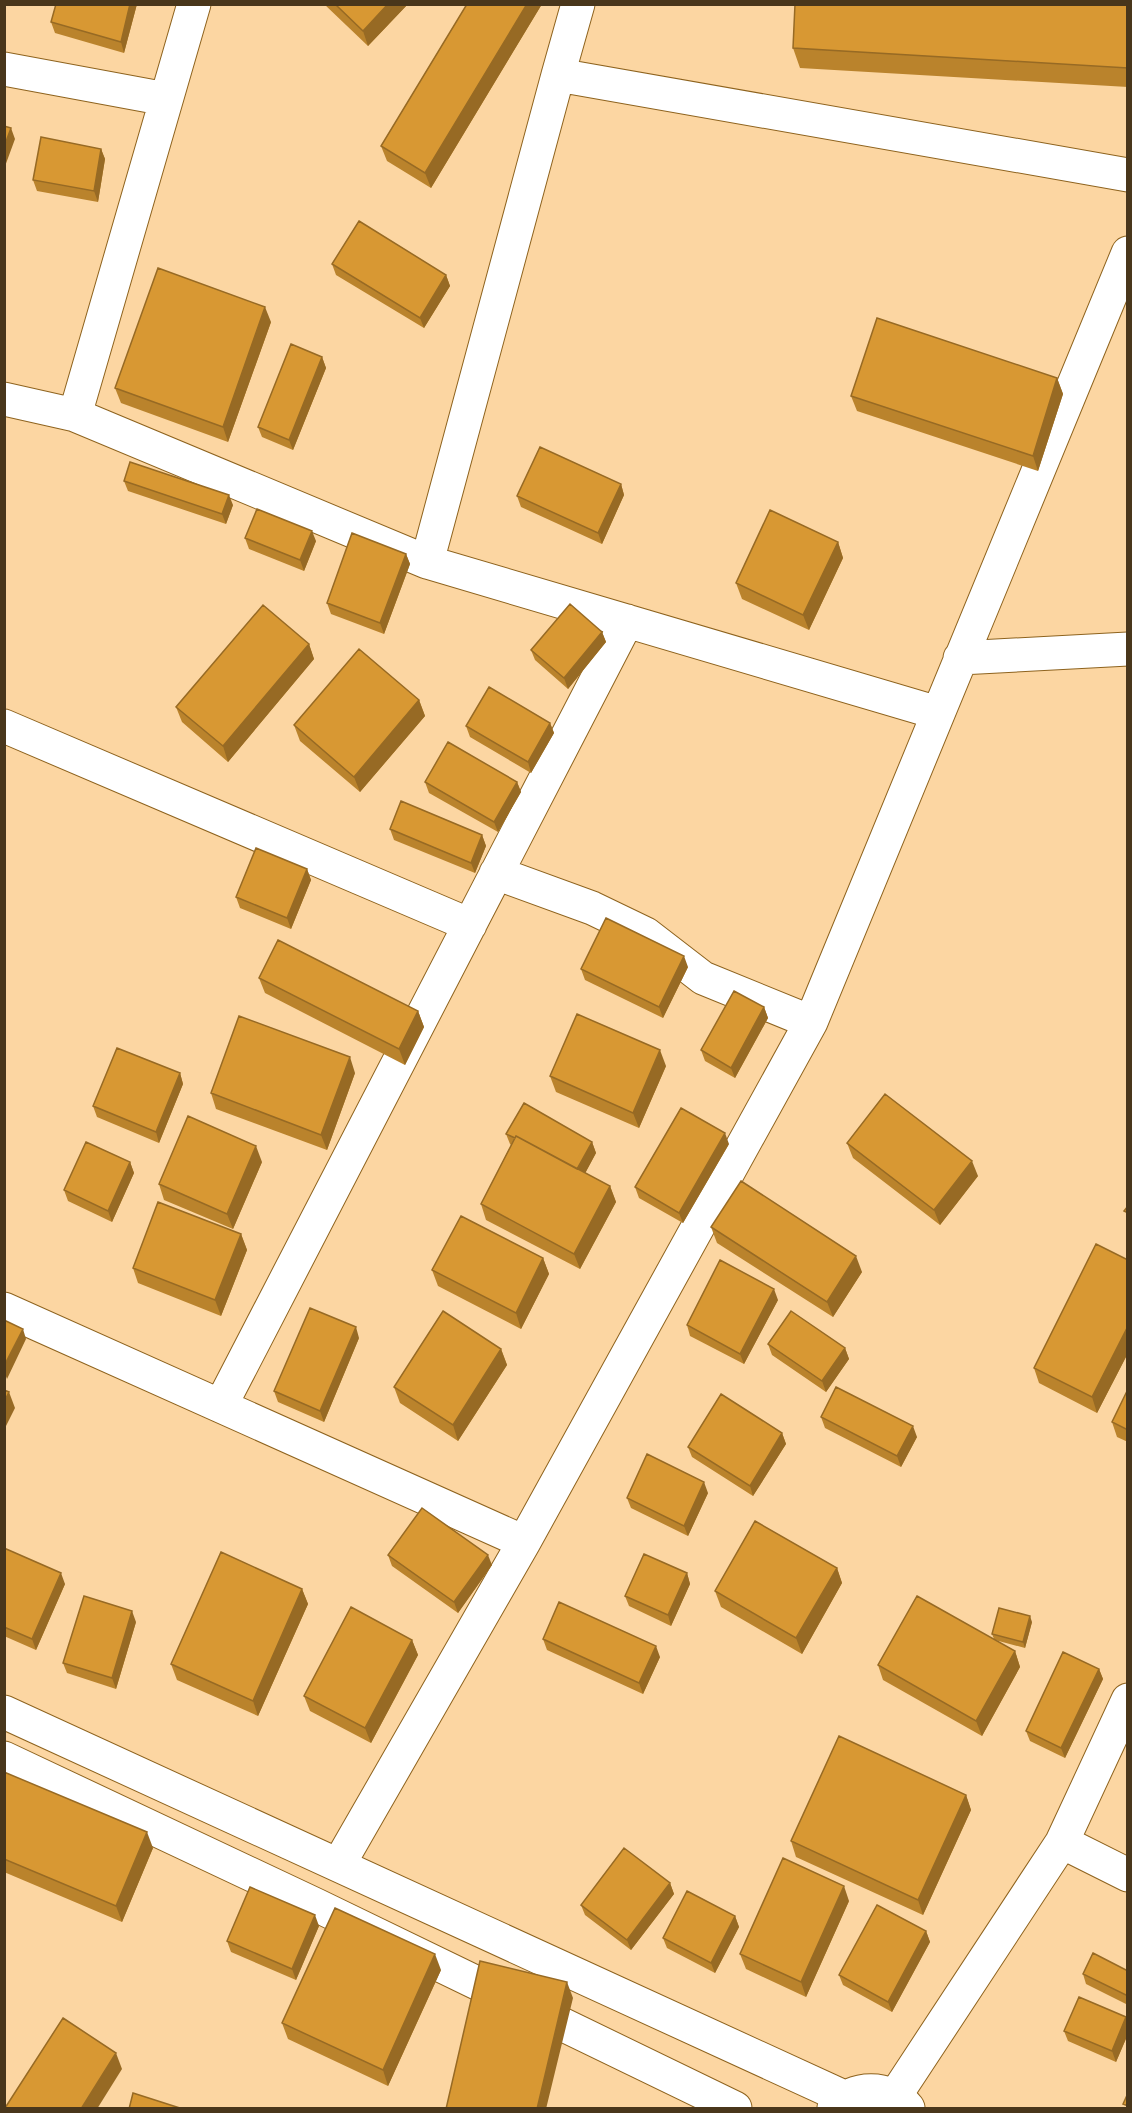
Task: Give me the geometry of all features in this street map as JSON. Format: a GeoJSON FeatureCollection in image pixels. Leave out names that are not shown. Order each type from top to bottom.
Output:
{"type":"FeatureCollection","features":[{"type":"Feature","properties":{"kind":"street"},"geometry":{"type":"LineString","coordinates":[[75,415],[194,4]]}},
{"type":"Feature","properties":{"kind":"street"},"geometry":{"type":"LineString","coordinates":[[427,562],[578,4]]}},
{"type":"Feature","properties":{"kind":"street"},"geometry":{"type":"LineString","coordinates":[[4,69],[166,99]]}},
{"type":"Feature","properties":{"kind":"street"},"geometry":{"type":"LineString","coordinates":[[558,75],[1128,176]]}},
{"type":"Feature","properties":{"kind":"street"},"geometry":{"type":"LineString","coordinates":[[339,1864],[524,1542],[811,1022],[1128,253]]}},
{"type":"Feature","properties":{"kind":"street"},"geometry":{"type":"LineString","coordinates":[[4,399],[75,415],[427,562],[938,712]]}},
{"type":"Feature","properties":{"kind":"street"},"geometry":{"type":"LineString","coordinates":[[221,1405],[627,621]]}},
{"type":"Feature","properties":{"kind":"street"},"geometry":{"type":"LineString","coordinates":[[960,658],[1128,649]]}},
{"type":"Feature","properties":{"kind":"street"},"geometry":{"type":"LineString","coordinates":[[4,726],[470,925]]}},
{"type":"Feature","properties":{"kind":"street"},"geometry":{"type":"LineString","coordinates":[[496,873],[592,909],[646,934],[703,978],[811,1022]]}},
{"type":"Feature","properties":{"kind":"street"},"geometry":{"type":"LineString","coordinates":[[4,1309],[524,1542]]}},
{"type":"Feature","properties":{"kind":"street"},"geometry":{"type":"LineString","coordinates":[[4,1712],[339,1864],[840,2103],[857,2092],[870,2090],[883,2092],[902,2102],[1062,1842],[1128,1700]]}},
{"type":"Feature","properties":{"kind":"street"},"geometry":{"type":"LineString","coordinates":[[4,1758],[327,1910],[735,2109]]}},
{"type":"Feature","properties":{"kind":"street"},"geometry":{"type":"LineString","coordinates":[[1062,1842],[1128,1875]]}},
{"type":"Feature","properties":{"kind":"building"},"geometry":{"type":"Polygon","coordinates":[[[56,4],[130,4],[121,42],[51,22],[56,4]]]}},
{"type":"Feature","properties":{"kind":"building"},"geometry":{"type":"Polygon","coordinates":[[[335,4],[388,4],[363,31],[335,4]]]}},
{"type":"Feature","properties":{"kind":"building"},"geometry":{"type":"Polygon","coordinates":[[[467,4],[527,4],[425,173],[381,146],[467,4]]]}},
{"type":"Feature","properties":{"kind":"building"},"geometry":{"type":"Polygon","coordinates":[[[795,4],[1128,4],[1128,68],[793,48],[795,4]]]}},
{"type":"Feature","properties":{"kind":"building"},"geometry":{"type":"Polygon","coordinates":[[[4,126],[11,128],[4,147],[4,126]]]}},
{"type":"Feature","properties":{"kind":"building"},"geometry":{"type":"Polygon","coordinates":[[[41,137],[101,149],[94,191],[33,180],[41,137]]]}},
{"type":"Feature","properties":{"kind":"building"},"geometry":{"type":"Polygon","coordinates":[[[359,221],[446,275],[420,318],[332,264],[359,221]]]}},
{"type":"Feature","properties":{"kind":"building"},"geometry":{"type":"Polygon","coordinates":[[[158,268],[265,307],[223,427],[115,388],[158,268]]]}},
{"type":"Feature","properties":{"kind":"building"},"geometry":{"type":"Polygon","coordinates":[[[877,318],[1057,378],[1033,456],[851,396],[877,318]]]}},
{"type":"Feature","properties":{"kind":"building"},"geometry":{"type":"Polygon","coordinates":[[[291,344],[322,357],[289,440],[258,427],[291,344]]]}},
{"type":"Feature","properties":{"kind":"building"},"geometry":{"type":"Polygon","coordinates":[[[540,447],[621,484],[598,533],[517,496],[540,447]]]}},
{"type":"Feature","properties":{"kind":"building"},"geometry":{"type":"Polygon","coordinates":[[[130,462],[229,495],[222,514],[124,481],[130,462]]]}},
{"type":"Feature","properties":{"kind":"building"},"geometry":{"type":"Polygon","coordinates":[[[257,509],[312,531],[300,560],[245,538],[257,509]]]}},
{"type":"Feature","properties":{"kind":"building"},"geometry":{"type":"Polygon","coordinates":[[[770,510],[838,542],[803,615],[736,583],[770,510]]]}},
{"type":"Feature","properties":{"kind":"building"},"geometry":{"type":"Polygon","coordinates":[[[352,533],[406,554],[380,623],[327,603],[352,533]]]}},
{"type":"Feature","properties":{"kind":"building"},"geometry":{"type":"Polygon","coordinates":[[[570,604],[602,632],[564,678],[531,650],[570,604]]]}},
{"type":"Feature","properties":{"kind":"building"},"geometry":{"type":"Polygon","coordinates":[[[263,605],[309,644],[223,746],[176,707],[263,605]]]}},
{"type":"Feature","properties":{"kind":"building"},"geometry":{"type":"Polygon","coordinates":[[[359,649],[419,700],[354,777],[294,725],[359,649]]]}},
{"type":"Feature","properties":{"kind":"building"},"geometry":{"type":"Polygon","coordinates":[[[489,687],[550,723],[528,762],[466,726],[489,687]]]}},
{"type":"Feature","properties":{"kind":"building"},"geometry":{"type":"Polygon","coordinates":[[[448,742],[517,782],[494,822],[425,782],[448,742]]]}},
{"type":"Feature","properties":{"kind":"building"},"geometry":{"type":"Polygon","coordinates":[[[401,801],[482,835],[471,863],[390,829],[401,801]]]}},
{"type":"Feature","properties":{"kind":"building"},"geometry":{"type":"Polygon","coordinates":[[[256,848],[307,869],[287,918],[236,897],[256,848]]]}},
{"type":"Feature","properties":{"kind":"building"},"geometry":{"type":"Polygon","coordinates":[[[606,918],[684,956],[659,1007],[581,969],[606,918]]]}},
{"type":"Feature","properties":{"kind":"building"},"geometry":{"type":"Polygon","coordinates":[[[278,940],[418,1011],[399,1049],[259,978],[278,940]]]}},
{"type":"Feature","properties":{"kind":"building"},"geometry":{"type":"Polygon","coordinates":[[[734,991],[764,1007],[731,1068],[701,1050],[734,991]]]}},
{"type":"Feature","properties":{"kind":"building"},"geometry":{"type":"Polygon","coordinates":[[[577,1014],[660,1050],[633,1113],[550,1076],[577,1014]]]}},
{"type":"Feature","properties":{"kind":"building"},"geometry":{"type":"Polygon","coordinates":[[[239,1016],[350,1057],[321,1135],[211,1093],[239,1016]]]}},
{"type":"Feature","properties":{"kind":"building"},"geometry":{"type":"Polygon","coordinates":[[[117,1048],[180,1073],[156,1132],[93,1106],[117,1048]]]}},
{"type":"Feature","properties":{"kind":"building"},"geometry":{"type":"Polygon","coordinates":[[[885,1094],[972,1161],[934,1210],[847,1143],[885,1094]]]}},
{"type":"Feature","properties":{"kind":"building"},"geometry":{"type":"Polygon","coordinates":[[[524,1103],[592,1142],[577,1169],[516,1136],[515,1138],[506,1134],[524,1103]]]}},
{"type":"Feature","properties":{"kind":"building"},"geometry":{"type":"Polygon","coordinates":[[[681,1108],[725,1133],[679,1213],[635,1187],[681,1108]]]}},
{"type":"Feature","properties":{"kind":"building"},"geometry":{"type":"Polygon","coordinates":[[[188,1116],[256,1146],[227,1214],[159,1184],[188,1116]]]}},
{"type":"Feature","properties":{"kind":"building"},"geometry":{"type":"Polygon","coordinates":[[[516,1136],[610,1186],[574,1254],[481,1204],[516,1136]]]}},
{"type":"Feature","properties":{"kind":"building"},"geometry":{"type":"Polygon","coordinates":[[[86,1142],[130,1162],[108,1211],[64,1190],[86,1142]]]}},
{"type":"Feature","properties":{"kind":"building"},"geometry":{"type":"Polygon","coordinates":[[[741,1181],[856,1256],[827,1302],[711,1227],[741,1181]]]}},
{"type":"Feature","properties":{"kind":"building"},"geometry":{"type":"Polygon","coordinates":[[[158,1202],[241,1234],[215,1300],[133,1268],[158,1202]]]}},
{"type":"Feature","properties":{"kind":"building"},"geometry":{"type":"Polygon","coordinates":[[[461,1216],[543,1258],[516,1313],[432,1270],[461,1216]]]}},
{"type":"Feature","properties":{"kind":"building"},"geometry":{"type":"Polygon","coordinates":[[[1096,1244],[1128,1260],[1128,1326],[1092,1397],[1034,1368],[1096,1244]]]}},
{"type":"Feature","properties":{"kind":"building"},"geometry":{"type":"Polygon","coordinates":[[[720,1260],[774,1289],[740,1354],[687,1325],[720,1260]]]}},
{"type":"Feature","properties":{"kind":"building"},"geometry":{"type":"Polygon","coordinates":[[[310,1308],[356,1327],[320,1411],[274,1391],[310,1308]]]}},
{"type":"Feature","properties":{"kind":"building"},"geometry":{"type":"Polygon","coordinates":[[[443,1311],[501,1349],[453,1425],[394,1387],[443,1311]]]}},
{"type":"Feature","properties":{"kind":"building"},"geometry":{"type":"Polygon","coordinates":[[[791,1311],[845,1348],[822,1381],[768,1344],[791,1311]]]}},
{"type":"Feature","properties":{"kind":"building"},"geometry":{"type":"Polygon","coordinates":[[[4,1320],[23,1329],[4,1366],[4,1320]]]}},
{"type":"Feature","properties":{"kind":"building"},"geometry":{"type":"Polygon","coordinates":[[[836,1387],[913,1426],[897,1456],[821,1417],[836,1387]]]}},
{"type":"Feature","properties":{"kind":"building"},"geometry":{"type":"Polygon","coordinates":[[[1128,1389],[1128,1430],[1112,1422],[1128,1389]]]}},
{"type":"Feature","properties":{"kind":"building"},"geometry":{"type":"Polygon","coordinates":[[[4,1390],[9,1392],[4,1402],[4,1390]]]}},
{"type":"Feature","properties":{"kind":"building"},"geometry":{"type":"Polygon","coordinates":[[[721,1394],[782,1433],[750,1486],[688,1447],[721,1394]]]}},
{"type":"Feature","properties":{"kind":"building"},"geometry":{"type":"Polygon","coordinates":[[[647,1454],[704,1482],[684,1526],[627,1498],[647,1454]]]}},
{"type":"Feature","properties":{"kind":"building"},"geometry":{"type":"Polygon","coordinates":[[[422,1508],[488,1555],[454,1602],[388,1555],[422,1508]]]}},
{"type":"Feature","properties":{"kind":"building"},"geometry":{"type":"Polygon","coordinates":[[[755,1521],[837,1568],[796,1638],[715,1591],[755,1521]]]}},
{"type":"Feature","properties":{"kind":"building"},"geometry":{"type":"Polygon","coordinates":[[[4,1548],[61,1573],[32,1639],[4,1627],[4,1548]]]}},
{"type":"Feature","properties":{"kind":"building"},"geometry":{"type":"Polygon","coordinates":[[[221,1552],[302,1589],[253,1701],[171,1664],[221,1552]]]}},
{"type":"Feature","properties":{"kind":"building"},"geometry":{"type":"Polygon","coordinates":[[[644,1554],[687,1573],[668,1615],[625,1596],[644,1554]]]}},
{"type":"Feature","properties":{"kind":"building"},"geometry":{"type":"Polygon","coordinates":[[[84,1596],[132,1611],[112,1678],[63,1663],[84,1596]]]}},
{"type":"Feature","properties":{"kind":"building"},"geometry":{"type":"Polygon","coordinates":[[[917,1596],[1015,1651],[976,1721],[878,1665],[917,1596]]]}},
{"type":"Feature","properties":{"kind":"building"},"geometry":{"type":"Polygon","coordinates":[[[559,1602],[656,1646],[639,1683],[543,1639],[559,1602]]]}},
{"type":"Feature","properties":{"kind":"building"},"geometry":{"type":"Polygon","coordinates":[[[351,1607],[412,1640],[365,1728],[304,1696],[351,1607]]]}},
{"type":"Feature","properties":{"kind":"building"},"geometry":{"type":"Polygon","coordinates":[[[999,1608],[1030,1616],[1023,1642],[992,1634],[999,1608]]]}},
{"type":"Feature","properties":{"kind":"building"},"geometry":{"type":"Polygon","coordinates":[[[1063,1652],[1099,1669],[1061,1748],[1026,1731],[1063,1652]]]}},
{"type":"Feature","properties":{"kind":"building"},"geometry":{"type":"Polygon","coordinates":[[[839,1736],[966,1795],[918,1900],[791,1841],[839,1736]]]}},
{"type":"Feature","properties":{"kind":"building"},"geometry":{"type":"Polygon","coordinates":[[[4,1772],[147,1832],[116,1906],[4,1859],[4,1772]]]}},
{"type":"Feature","properties":{"kind":"building"},"geometry":{"type":"Polygon","coordinates":[[[624,1848],[670,1883],[627,1940],[581,1905],[624,1848]]]}},
{"type":"Feature","properties":{"kind":"building"},"geometry":{"type":"Polygon","coordinates":[[[783,1858],[844,1886],[801,1982],[740,1954],[783,1858]]]}},
{"type":"Feature","properties":{"kind":"building"},"geometry":{"type":"Polygon","coordinates":[[[250,1887],[315,1915],[292,1969],[227,1941],[250,1887]]]}},
{"type":"Feature","properties":{"kind":"building"},"geometry":{"type":"Polygon","coordinates":[[[687,1891],[735,1916],[711,1963],[663,1938],[687,1891]]]}},
{"type":"Feature","properties":{"kind":"building"},"geometry":{"type":"Polygon","coordinates":[[[877,1905],[926,1931],[888,2002],[839,1975],[877,1905]]]}},
{"type":"Feature","properties":{"kind":"building"},"geometry":{"type":"Polygon","coordinates":[[[335,1908],[435,1954],[383,2070],[282,2023],[335,1908]]]}},
{"type":"Feature","properties":{"kind":"building"},"geometry":{"type":"Polygon","coordinates":[[[1093,1953],[1128,1971],[1128,1996],[1083,1974],[1093,1953]]]}},
{"type":"Feature","properties":{"kind":"building"},"geometry":{"type":"Polygon","coordinates":[[[480,1961],[567,1982],[537,2109],[446,2109],[480,1961]]]}},
{"type":"Feature","properties":{"kind":"building"},"geometry":{"type":"Polygon","coordinates":[[[1079,1997],[1126,2017],[1112,2051],[1064,2031],[1079,1997]]]}},
{"type":"Feature","properties":{"kind":"building"},"geometry":{"type":"Polygon","coordinates":[[[63,2018],[116,2053],[81,2109],[6,2109],[5,2108],[63,2018]]]}},
{"type":"Feature","properties":{"kind":"building"},"geometry":{"type":"Polygon","coordinates":[[[133,2093],[183,2109],[129,2109],[133,2093]]]}},
{"type":"Feature","properties":{"kind":"building"},"geometry":{"type":"Polygon","coordinates":[[[1128,2093],[1128,2106],[1123,2104],[1128,2093]]]}}]}
